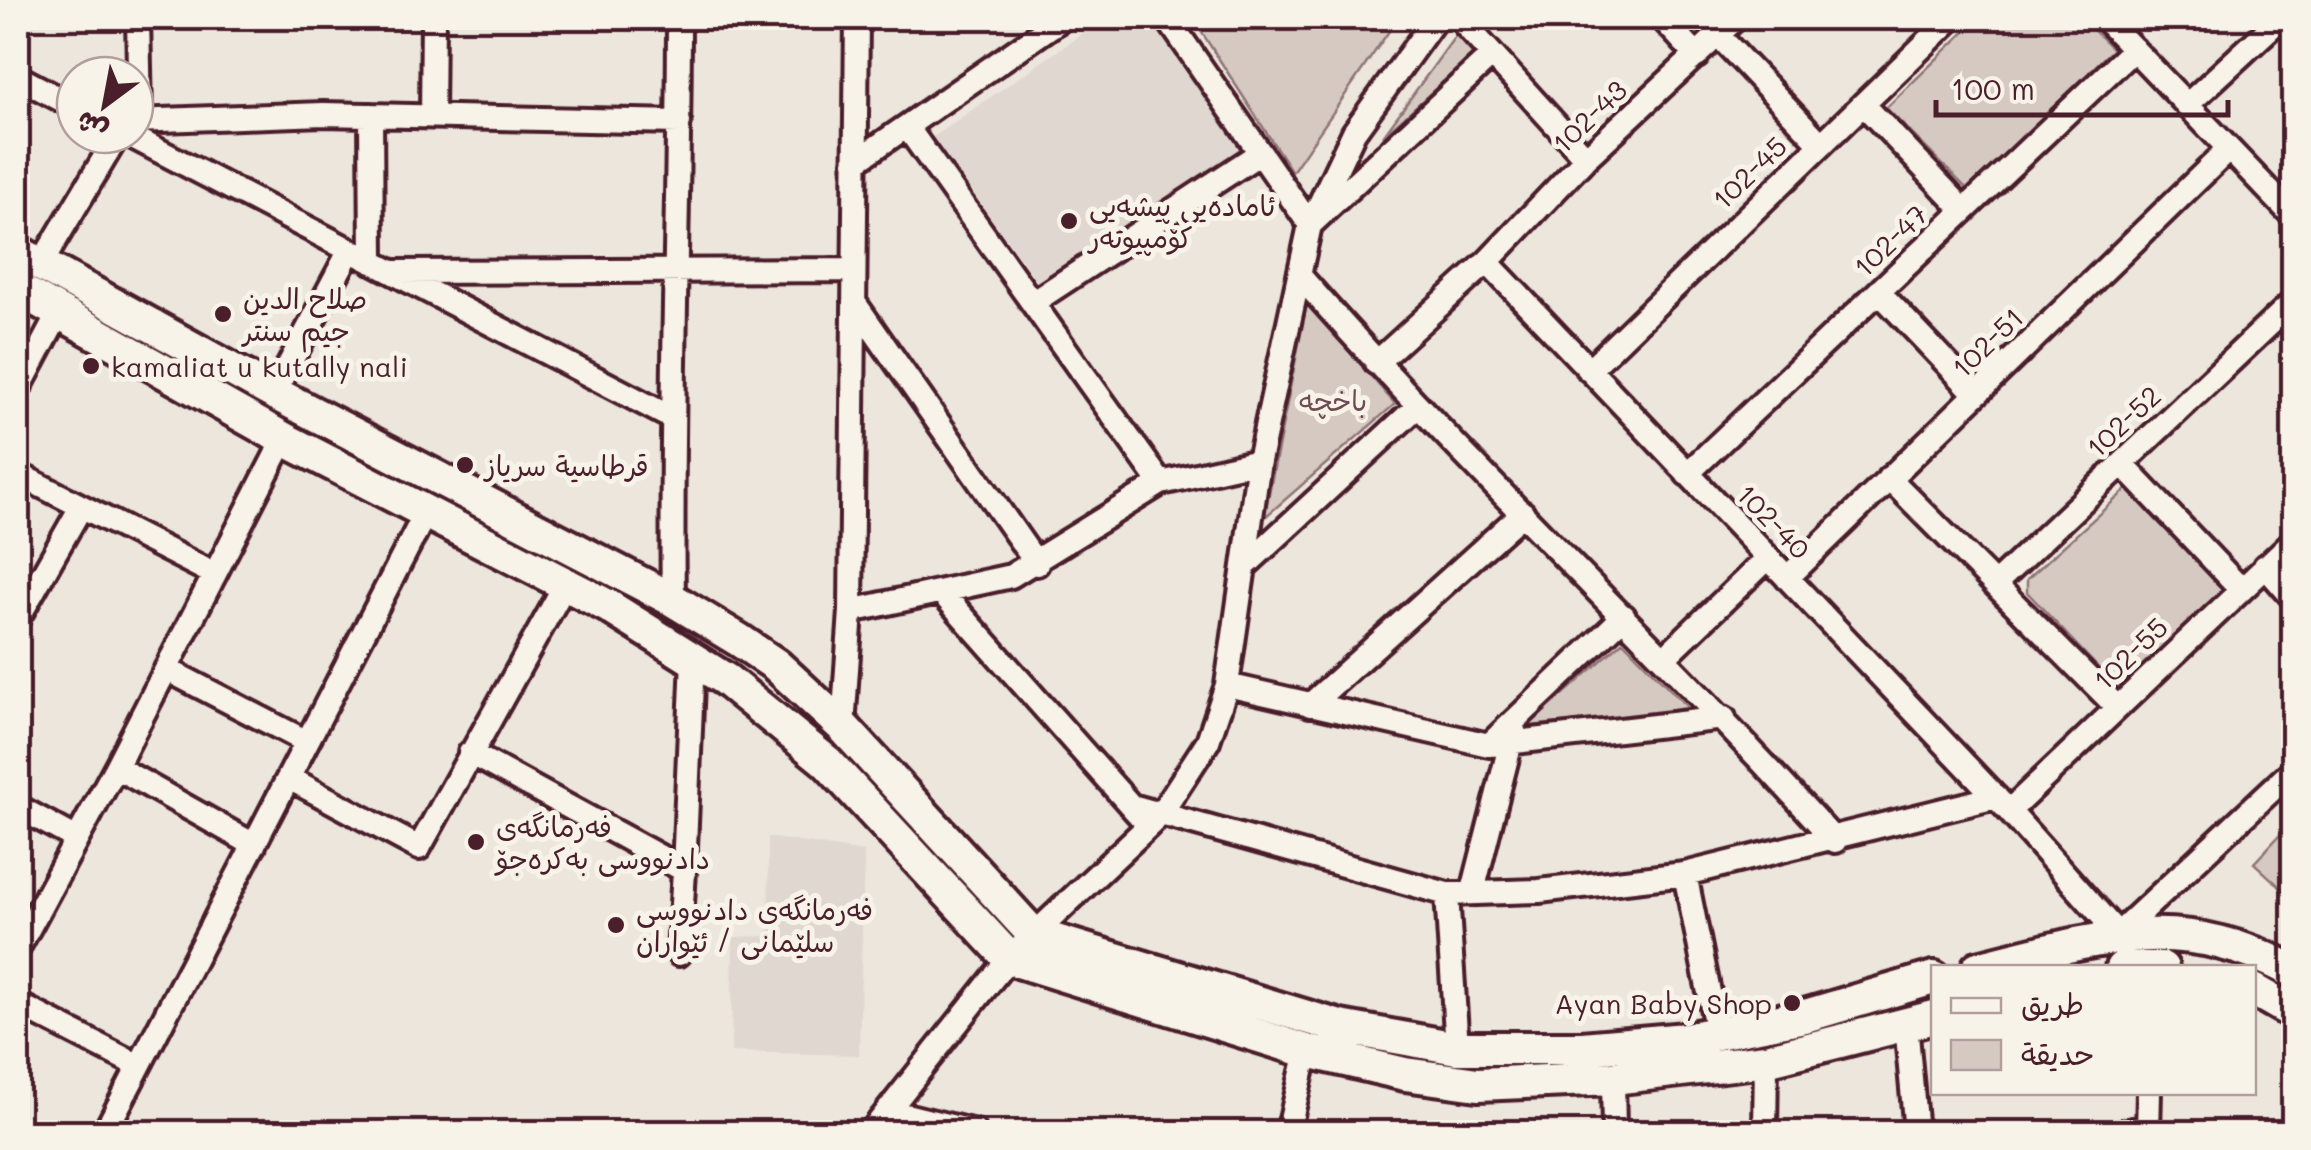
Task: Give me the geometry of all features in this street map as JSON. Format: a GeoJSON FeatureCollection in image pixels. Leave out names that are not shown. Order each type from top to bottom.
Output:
{"type":"FeatureCollection","features":[{"type":"Feature","properties":{"kind":"main road"},"geometry":{"type":"LineString","coordinates":[[29,258],[274,392],[673,600],[776,666],[843,727],[1033,934],[1340,1027],[1457,1048],[1623,1046],[1805,1016],[1931,979]]}},
{"type":"Feature","properties":{"kind":"main road"},"geometry":{"type":"LineString","coordinates":[[18,289],[284,440],[608,606],[754,699],[820,754],[1010,958],[1307,1051],[1454,1082],[1613,1078],[1766,1060],[1920,1020]]}},
{"type":"Feature","properties":{"kind":"main road"},"geometry":{"type":"LineString","coordinates":[[559,580],[567,546]]}},
{"type":"Feature","properties":{"kind":"main road"},"geometry":{"type":"LineString","coordinates":[[608,606],[611,592],[626,576]]}},
{"type":"Feature","properties":{"kind":"main road"},"geometry":{"type":"LineString","coordinates":[[1990,965],[2118,934],[2152,932],[2228,944],[2294,972]]}},
{"type":"Feature","properties":{"kind":"main road"},"geometry":{"type":"LineString","coordinates":[[2256,991],[2294,1013]]}},
{"type":"Feature","properties":{"kind":"street"},"geometry":{"type":"LineString","coordinates":[[137,55],[138,18]]}},
{"type":"Feature","properties":{"kind":"street"},"geometry":{"type":"LineString","coordinates":[[432,116],[433,18]]}},
{"type":"Feature","properties":{"kind":"street"},"geometry":{"type":"LineString","coordinates":[[673,600],[670,417],[677,270],[679,18]]}},
{"type":"Feature","properties":{"kind":"street"},"geometry":{"type":"LineString","coordinates":[[843,727],[851,611],[857,18]]}},
{"type":"Feature","properties":{"kind":"street"},"geometry":{"type":"LineString","coordinates":[[855,162],[1064,18]]}},
{"type":"Feature","properties":{"kind":"street"},"geometry":{"type":"LineString","coordinates":[[1168,18],[1310,225]]}},
{"type":"Feature","properties":{"kind":"street"},"geometry":{"type":"LineString","coordinates":[[871,1132],[1010,958],[1155,821],[1201,754],[1227,685],[1247,564],[1258,461],[1310,225],[1354,132],[1436,18]]}},
{"type":"Feature","properties":{"kind":"street"},"geometry":{"type":"LineString","coordinates":[[1459,18],[1586,158]]}},
{"type":"Feature","properties":{"kind":"street"},"geometry":{"type":"LineString","coordinates":[[1662,18],[1697,56]]}},
{"type":"Feature","properties":{"kind":"street","name":"102-43"},"geometry":{"type":"LineString","coordinates":[[1486,262],[1586,158],[1736,18]]}},
{"type":"Feature","properties":{"kind":"street","name":"102-45"},"geometry":{"type":"LineString","coordinates":[[1589,370],[1952,18]]}},
{"type":"Feature","properties":{"kind":"street"},"geometry":{"type":"LineString","coordinates":[[2104,18],[2294,217]]}},
{"type":"Feature","properties":{"kind":"street"},"geometry":{"type":"LineString","coordinates":[[2187,105],[2282,18]]}},
{"type":"Feature","properties":{"kind":"street"},"geometry":{"type":"LineString","coordinates":[[1718,35],[1822,144]]}},
{"type":"Feature","properties":{"kind":"street","name":"102-47"},"geometry":{"type":"LineString","coordinates":[[1688,474],[2134,49]]}},
{"type":"Feature","properties":{"kind":"street"},"geometry":{"type":"LineString","coordinates":[[1310,225],[1492,55]]}},
{"type":"Feature","properties":{"kind":"street"},"geometry":{"type":"LineString","coordinates":[[18,77],[55,96]]}},
{"type":"Feature","properties":{"kind":"street"},"geometry":{"type":"LineString","coordinates":[[1863,104],[1964,210]]}},
{"type":"Feature","properties":{"kind":"street"},"geometry":{"type":"LineString","coordinates":[[371,114],[382,267]]}},
{"type":"Feature","properties":{"kind":"street"},"geometry":{"type":"LineString","coordinates":[[155,123],[371,114],[679,122]]}},
{"type":"Feature","properties":{"kind":"street"},"geometry":{"type":"LineString","coordinates":[[907,126],[1161,483]]}},
{"type":"Feature","properties":{"kind":"street"},"geometry":{"type":"LineString","coordinates":[[155,136],[350,250],[670,417]]}},
{"type":"Feature","properties":{"kind":"street","name":"102-51"},"geometry":{"type":"LineString","coordinates":[[1787,578],[2229,149]]}},
{"type":"Feature","properties":{"kind":"street"},"geometry":{"type":"LineString","coordinates":[[1035,302],[1260,153]]}},
{"type":"Feature","properties":{"kind":"street"},"geometry":{"type":"LineString","coordinates":[[29,258],[104,155]]}},
{"type":"Feature","properties":{"kind":"street"},"geometry":{"type":"LineString","coordinates":[[274,392],[350,250]]}},
{"type":"Feature","properties":{"kind":"street"},"geometry":{"type":"LineString","coordinates":[[1376,363],[1486,262]]}},
{"type":"Feature","properties":{"kind":"street","name":"102-40"},"geometry":{"type":"LineString","coordinates":[[1486,262],[2002,804],[2118,934]]}},
{"type":"Feature","properties":{"kind":"street"},"geometry":{"type":"LineString","coordinates":[[382,267],[853,270]]}},
{"type":"Feature","properties":{"kind":"street"},"geometry":{"type":"LineString","coordinates":[[1299,275],[1376,363],[1724,718],[1834,841]]}},
{"type":"Feature","properties":{"kind":"street"},"geometry":{"type":"LineString","coordinates":[[1879,292],[1976,394]]}},
{"type":"Feature","properties":{"kind":"street"},"geometry":{"type":"LineString","coordinates":[[854,302],[1036,564]]}},
{"type":"Feature","properties":{"kind":"street","name":"102-52"},"geometry":{"type":"LineString","coordinates":[[1995,584],[2294,302]]}},
{"type":"Feature","properties":{"kind":"street"},"geometry":{"type":"LineString","coordinates":[[18,390],[60,311]]}},
{"type":"Feature","properties":{"kind":"street"},"geometry":{"type":"LineString","coordinates":[[1247,564],[1418,406]]}},
{"type":"Feature","properties":{"kind":"street"},"geometry":{"type":"LineString","coordinates":[[18,948],[116,768],[284,440]]}},
{"type":"Feature","properties":{"kind":"street"},"geometry":{"type":"LineString","coordinates":[[851,611],[944,594],[1011,576],[1161,483],[1258,461]]}},
{"type":"Feature","properties":{"kind":"street"},"geometry":{"type":"LineString","coordinates":[[2122,464],[2241,589]]}},
{"type":"Feature","properties":{"kind":"street"},"geometry":{"type":"LineString","coordinates":[[18,474],[214,574]]}},
{"type":"Feature","properties":{"kind":"street"},"geometry":{"type":"LineString","coordinates":[[1890,478],[2117,708]]}},
{"type":"Feature","properties":{"kind":"street"},"geometry":{"type":"LineString","coordinates":[[18,618],[81,506]]}},
{"type":"Feature","properties":{"kind":"street"},"geometry":{"type":"LineString","coordinates":[[105,1132],[426,512]]}},
{"type":"Feature","properties":{"kind":"street"},"geometry":{"type":"LineString","coordinates":[[1310,705],[1523,513]]}},
{"type":"Feature","properties":{"kind":"street","name":"102-55"},"geometry":{"type":"LineString","coordinates":[[2002,804],[2117,708],[2294,540]]}},
{"type":"Feature","properties":{"kind":"street"},"geometry":{"type":"LineString","coordinates":[[1664,657],[1768,558]]}},
{"type":"Feature","properties":{"kind":"street"},"geometry":{"type":"LineString","coordinates":[[2265,566],[2294,600]]}},
{"type":"Feature","properties":{"kind":"street"},"geometry":{"type":"LineString","coordinates":[[288,778],[419,848],[559,580]]}},
{"type":"Feature","properties":{"kind":"street"},"geometry":{"type":"LineString","coordinates":[[944,594],[1132,806],[1155,821],[1447,894],[1539,891],[1685,874],[2002,804]]}},
{"type":"Feature","properties":{"kind":"street"},"geometry":{"type":"LineString","coordinates":[[1472,892],[1500,744],[1517,718],[1624,616]]}},
{"type":"Feature","properties":{"kind":"street"},"geometry":{"type":"LineString","coordinates":[[679,954],[693,659]]}},
{"type":"Feature","properties":{"kind":"street"},"geometry":{"type":"LineString","coordinates":[[166,669],[307,742]]}},
{"type":"Feature","properties":{"kind":"street"},"geometry":{"type":"LineString","coordinates":[[1227,685],[1500,744],[1724,718]]}},
{"type":"Feature","properties":{"kind":"street"},"geometry":{"type":"LineString","coordinates":[[470,753],[684,870]]}},
{"type":"Feature","properties":{"kind":"street"},"geometry":{"type":"LineString","coordinates":[[116,768],[254,845]]}},
{"type":"Feature","properties":{"kind":"street"},"geometry":{"type":"LineString","coordinates":[[2118,934],[2294,769]]}},
{"type":"Feature","properties":{"kind":"street"},"geometry":{"type":"LineString","coordinates":[[18,807],[77,839]]}},
{"type":"Feature","properties":{"kind":"street"},"geometry":{"type":"LineString","coordinates":[[1685,874],[1718,1032]]}},
{"type":"Feature","properties":{"kind":"street"},"geometry":{"type":"LineString","coordinates":[[1447,894],[1457,1048]]}},
{"type":"Feature","properties":{"kind":"street"},"geometry":{"type":"LineString","coordinates":[[2152,932],[2152,965]]}},
{"type":"Feature","properties":{"kind":"street"},"geometry":{"type":"LineString","coordinates":[[18,1004],[139,1066]]}},
{"type":"Feature","properties":{"kind":"street"},"geometry":{"type":"LineString","coordinates":[[1916,1132],[1920,1020]]}},
{"type":"Feature","properties":{"kind":"street"},"geometry":{"type":"LineString","coordinates":[[1288,1132],[1307,1051]]}},
{"type":"Feature","properties":{"kind":"street"},"geometry":{"type":"LineString","coordinates":[[1765,1132],[1766,1060]]}},
{"type":"Feature","properties":{"kind":"street"},"geometry":{"type":"LineString","coordinates":[[1613,1078],[1614,1132]]}},
{"type":"Feature","properties":{"kind":"street"},"geometry":{"type":"LineString","coordinates":[[2123,1132],[2148,1130],[2149,1095]]}},
{"type":"Feature","properties":{"kind":"street"},"geometry":{"type":"LineString","coordinates":[[889,1111],[974,1132]]}},
{"type":"Feature","properties":{"kind":"shaded area","name":"ئامادەیی پیشەیی کۆمپیوتەر"},"geometry":{"type":"Polygon","coordinates":[[[1105,18],[1149,18],[1244,153],[1043,290],[933,137],[1105,18]]]}},
{"type":"Feature","properties":{"kind":"shaded area"},"geometry":{"type":"Polygon","coordinates":[[[768,837],[864,852],[859,1055],[731,1052],[733,937],[769,936],[768,837]]]}},
{"type":"Feature","properties":{"kind":"green space"},"geometry":{"type":"Polygon","coordinates":[[[1207,18],[1398,18],[1292,172],[1197,25],[1207,18]]]}},
{"type":"Feature","properties":{"kind":"green space"},"geometry":{"type":"Polygon","coordinates":[[[1979,18],[2081,18],[2113,49],[1968,190],[1886,108],[1979,18]]]}},
{"type":"Feature","properties":{"kind":"green space"},"geometry":{"type":"Polygon","coordinates":[[[1456,35],[1474,54],[1383,136],[1456,35]]]}},
{"type":"Feature","properties":{"kind":"green space","name":"باخچە"},"geometry":{"type":"Polygon","coordinates":[[[1307,303],[1395,404],[1264,518],[1307,303]]]}},
{"type":"Feature","properties":{"kind":"green space"},"geometry":{"type":"Polygon","coordinates":[[[2128,488],[2226,588],[2119,690],[2027,592],[2027,579],[2128,488]]]}},
{"type":"Feature","properties":{"kind":"green space"},"geometry":{"type":"Polygon","coordinates":[[[1623,641],[1691,711],[1528,726],[1623,641]]]}},
{"type":"Feature","properties":{"kind":"green space"},"geometry":{"type":"Polygon","coordinates":[[[2293,821],[2293,899],[2254,863],[2293,821]]]}},
{"type":"Feature","properties":{"kind":"place","name":"ئامادەیی پیشەیی کۆمپیوتەر"},"geometry":{"type":"Point","coordinates":[1069,221]}},
{"type":"Feature","properties":{"kind":"place","name":"صلاح الدين جيم سنتر"},"geometry":{"type":"Point","coordinates":[223,314]}},
{"type":"Feature","properties":{"kind":"place","name":"kamaliat u kutally nali"},"geometry":{"type":"Point","coordinates":[91,366]}},
{"type":"Feature","properties":{"kind":"place","name":"قرطاسية سرياز"},"geometry":{"type":"Point","coordinates":[465,465]}},
{"type":"Feature","properties":{"kind":"place","name":"فەرمانگەی دادنووسی بەکرەجۆ"},"geometry":{"type":"Point","coordinates":[476,842]}},
{"type":"Feature","properties":{"kind":"place","name":"فەرمانگەی دادنووسی سلێمانی / ئێواران"},"geometry":{"type":"Point","coordinates":[616,925]}},
{"type":"Feature","properties":{"kind":"place","name":"Ayan Baby Shop"},"geometry":{"type":"Point","coordinates":[1792,1003]}}]}
